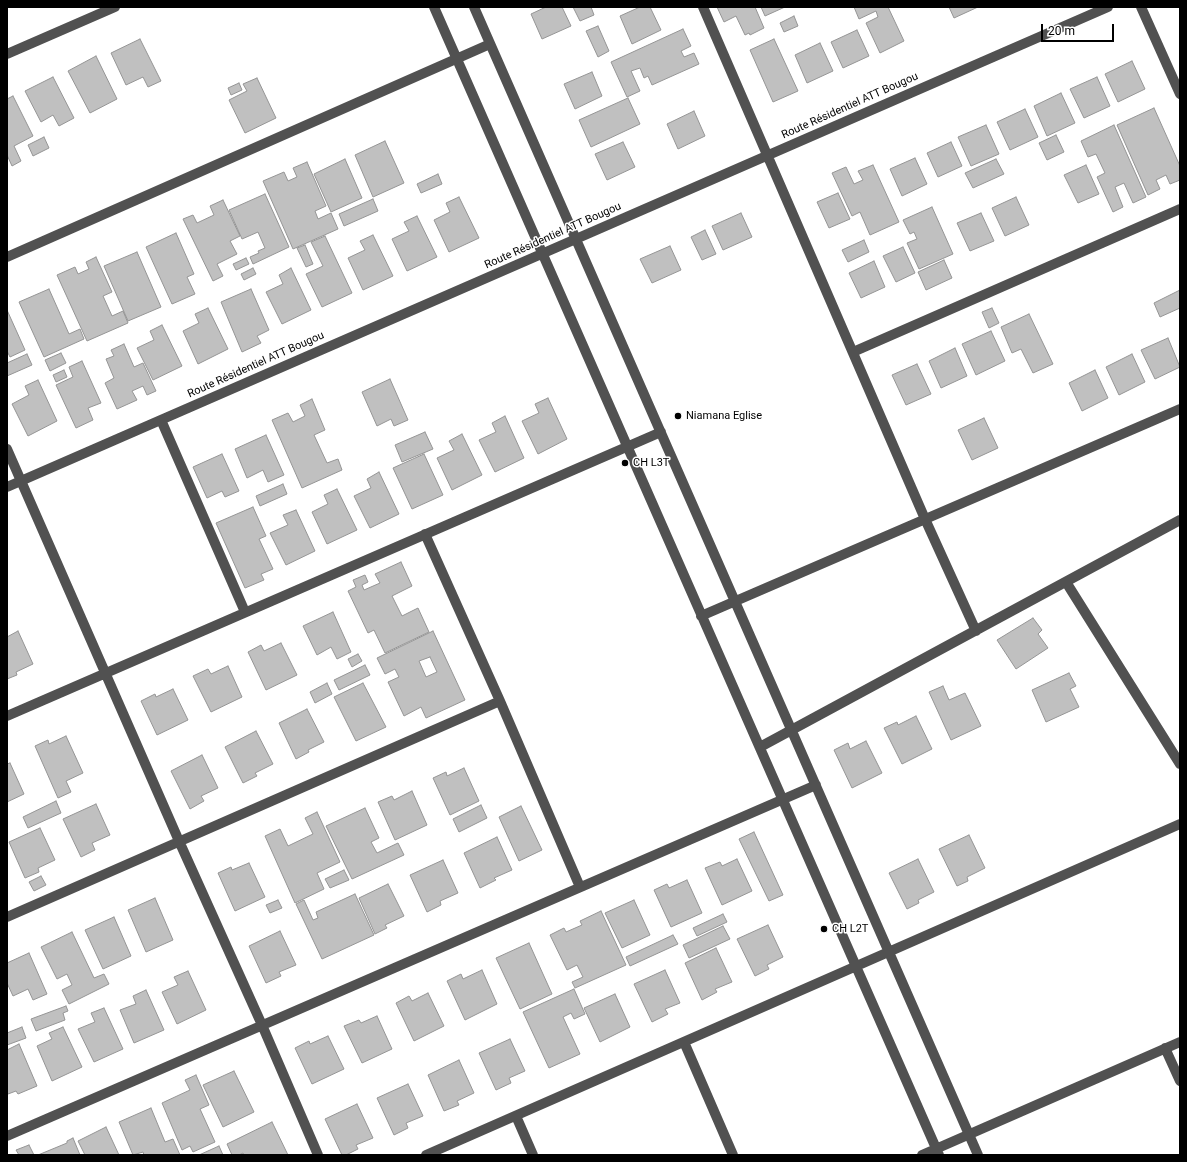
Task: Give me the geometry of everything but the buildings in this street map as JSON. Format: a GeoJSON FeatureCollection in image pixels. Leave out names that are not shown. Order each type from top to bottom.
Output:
{"type":"FeatureCollection","features":[{"type":"Feature","properties":{"kind":"street"},"geometry":{"type":"LineString","coordinates":[[7,54],[115,7]]}},
{"type":"Feature","properties":{"kind":"street"},"geometry":{"type":"LineString","coordinates":[[434,7],[938,1152]]}},
{"type":"Feature","properties":{"kind":"street"},"geometry":{"type":"LineString","coordinates":[[474,7],[978,1155]]}},
{"type":"Feature","properties":{"kind":"street"},"geometry":{"type":"LineString","coordinates":[[703,7],[925,519],[976,631]]}},
{"type":"Feature","properties":{"kind":"street","name":"Route Résidentiel ATT Bougou"},"geometry":{"type":"LineString","coordinates":[[7,487],[1108,7]]}},
{"type":"Feature","properties":{"kind":"street"},"geometry":{"type":"LineString","coordinates":[[1141,7],[1180,94]]}},
{"type":"Feature","properties":{"kind":"street"},"geometry":{"type":"LineString","coordinates":[[7,257],[490,44]]}},
{"type":"Feature","properties":{"kind":"street"},"geometry":{"type":"LineString","coordinates":[[853,352],[1180,209]]}},
{"type":"Feature","properties":{"kind":"street"},"geometry":{"type":"LineString","coordinates":[[702,616],[1180,409]]}},
{"type":"Feature","properties":{"kind":"street"},"geometry":{"type":"LineString","coordinates":[[161,420],[245,612]]}},
{"type":"Feature","properties":{"kind":"street"},"geometry":{"type":"LineString","coordinates":[[7,716],[661,432]]}},
{"type":"Feature","properties":{"kind":"street"},"geometry":{"type":"LineString","coordinates":[[7,448],[318,1155]]}},
{"type":"Feature","properties":{"kind":"street"},"geometry":{"type":"LineString","coordinates":[[760,747],[1180,520]]}},
{"type":"Feature","properties":{"kind":"street"},"geometry":{"type":"LineString","coordinates":[[425,534],[580,887]]}},
{"type":"Feature","properties":{"kind":"street"},"geometry":{"type":"LineString","coordinates":[[1066,582],[1180,764]]}},
{"type":"Feature","properties":{"kind":"street"},"geometry":{"type":"LineString","coordinates":[[7,917],[500,702]]}},
{"type":"Feature","properties":{"kind":"street"},"geometry":{"type":"LineString","coordinates":[[7,1136],[816,785]]}},
{"type":"Feature","properties":{"kind":"street"},"geometry":{"type":"LineString","coordinates":[[426,1155],[1180,824]]}},
{"type":"Feature","properties":{"kind":"street"},"geometry":{"type":"LineString","coordinates":[[684,1042],[733,1155]]}},
{"type":"Feature","properties":{"kind":"street"},"geometry":{"type":"LineString","coordinates":[[922,1155],[938,1152],[969,1134],[1180,1042]]}},
{"type":"Feature","properties":{"kind":"street"},"geometry":{"type":"LineString","coordinates":[[1165,1048],[1180,1080]]}},
{"type":"Feature","properties":{"kind":"street"},"geometry":{"type":"LineString","coordinates":[[516,1116],[533,1155]]}},
{"type":"Feature","properties":{"kind":"place","name":"Niamana Eglise"},"geometry":{"type":"Point","coordinates":[678,416]}},
{"type":"Feature","properties":{"kind":"place","name":"CH L3T"},"geometry":{"type":"Point","coordinates":[625,463]}},
{"type":"Feature","properties":{"kind":"place","name":"CH L2T"},"geometry":{"type":"Point","coordinates":[824,929]}}]}
